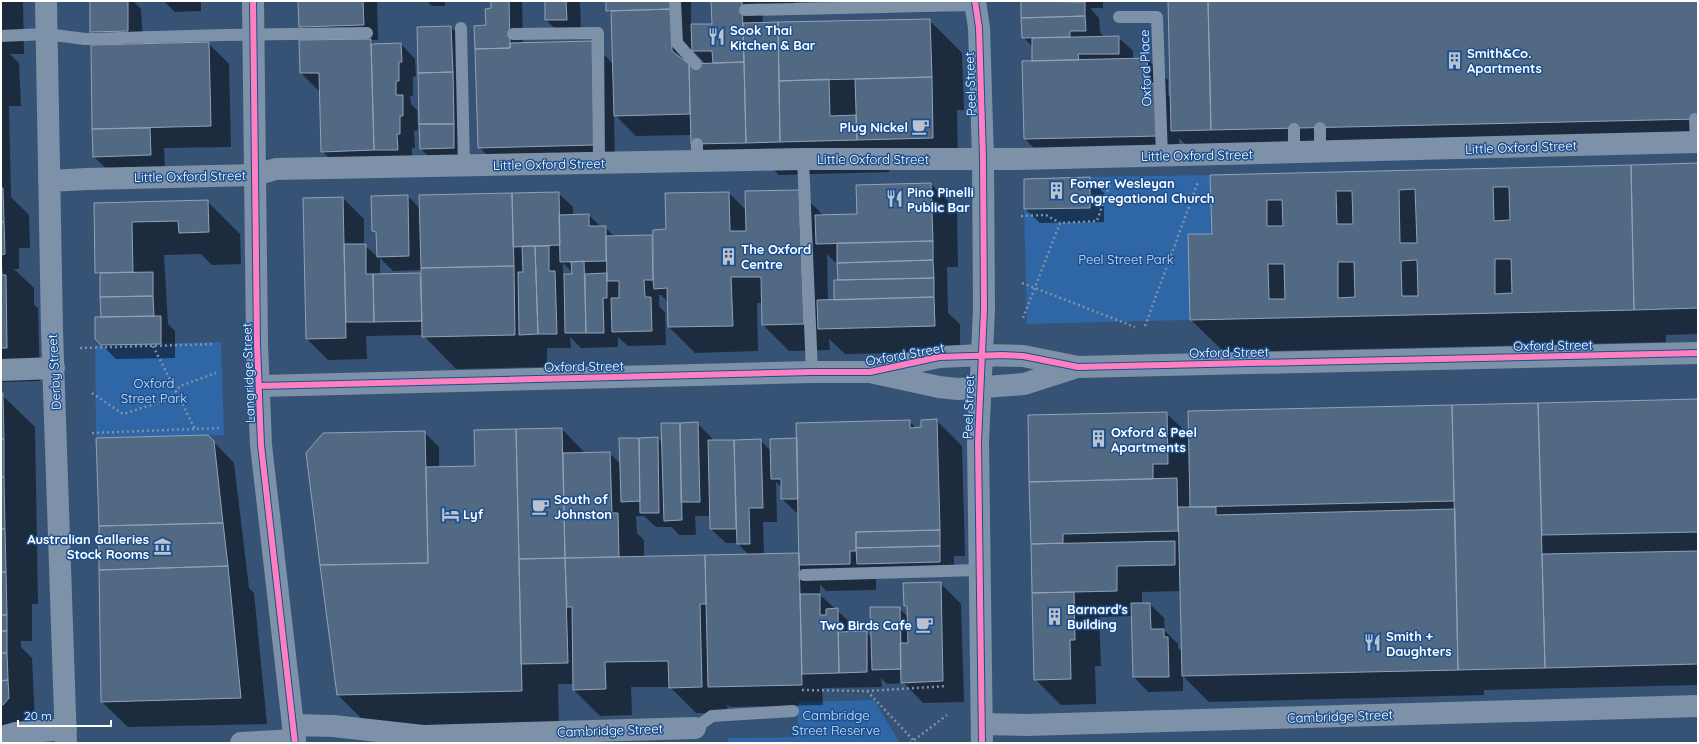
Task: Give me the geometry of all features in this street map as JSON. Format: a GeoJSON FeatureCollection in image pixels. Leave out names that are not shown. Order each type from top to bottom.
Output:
{"type":"FeatureCollection","features":[{"type":"Feature","properties":{"kind":"street","name":"Derby Street"},"geometry":{"type":"LineString","coordinates":[[46,1],[54,368],[66,736]]}},
{"type":"Feature","properties":{"kind":"street","name":"Langridge Street"},"geometry":{"type":"LineString","coordinates":[[253,1],[257,344],[261,445],[294,736]]}},
{"type":"Feature","properties":{"kind":"street","name":"Peel Street"},"geometry":{"type":"LineString","coordinates":[[975,3],[979,28],[983,159],[984,309],[978,442],[982,734]]}},
{"type":"Feature","properties":{"kind":"street","name":"Little Oxford Street"},"geometry":{"type":"LineString","coordinates":[[49,181],[256,175],[276,169],[599,163],[697,152],[803,159],[983,159],[1294,153],[1697,142]]}},
{"type":"Feature","properties":{"kind":"street","name":"Oxford Street"},"geometry":{"type":"LineString","coordinates":[[259,386],[812,372],[870,372],[939,357],[982,355],[1023,356],[1078,367],[1698,353]]}},
{"type":"Feature","properties":{"kind":"street","name":"Oxford Street"},"geometry":{"type":"LineString","coordinates":[[870,372],[939,388],[980,388],[1024,384],[1078,367]]}},
{"type":"Feature","properties":{"kind":"street"},"geometry":{"type":"LineString","coordinates":[[1,370],[54,368]]}},
{"type":"Feature","properties":{"kind":"street","name":"Cambridge Street"},"geometry":{"type":"LineString","coordinates":[[982,734],[1026,725],[1698,706]]}},
{"type":"Feature","properties":{"kind":"street","name":"Cambridge Street"},"geometry":{"type":"LineString","coordinates":[[241,743],[294,736],[333,726],[424,736],[694,728]]}},
{"type":"Feature","properties":{"kind":"street"},"geometry":{"type":"LineString","coordinates":[[1,737],[16,733],[66,736]]}},
{"type":"Feature","properties":{"kind":"street","name":"Cambridge Street"},"geometry":{"type":"LineString","coordinates":[[399,743],[424,736]]}},
{"type":"Feature","properties":{"kind":"lane"},"geometry":{"type":"LineString","coordinates":[[675,1],[677,43],[696,64]]}},
{"type":"Feature","properties":{"kind":"lane"},"geometry":{"type":"LineString","coordinates":[[745,10],[975,3]]}},
{"type":"Feature","properties":{"kind":"lane","name":"Oxford Place"},"geometry":{"type":"LineString","coordinates":[[1119,17],[1157,17],[1162,156]]}},
{"type":"Feature","properties":{"kind":"lane"},"geometry":{"type":"LineString","coordinates":[[461,28],[464,166]]}},
{"type":"Feature","properties":{"kind":"lane"},"geometry":{"type":"LineString","coordinates":[[1,36],[46,34],[86,39],[254,34],[367,33]]}},
{"type":"Feature","properties":{"kind":"lane"},"geometry":{"type":"LineString","coordinates":[[513,34],[598,33],[599,163]]}},
{"type":"Feature","properties":{"kind":"lane"},"geometry":{"type":"LineString","coordinates":[[1695,119],[1697,142]]}},
{"type":"Feature","properties":{"kind":"lane"},"geometry":{"type":"LineString","coordinates":[[1320,128],[1320,152]]}},
{"type":"Feature","properties":{"kind":"lane"},"geometry":{"type":"LineString","coordinates":[[1294,129],[1294,153]]}},
{"type":"Feature","properties":{"kind":"lane"},"geometry":{"type":"LineString","coordinates":[[803,159],[812,372]]}},
{"type":"Feature","properties":{"kind":"lane"},"geometry":{"type":"LineString","coordinates":[[804,574],[979,570]]}},
{"type":"Feature","properties":{"kind":"lane","name":"Cambridge Street"},"geometry":{"type":"LineString","coordinates":[[694,728],[712,716],[794,711]]}},
{"type":"Feature","properties":{"kind":"path"},"geometry":{"type":"LineString","coordinates":[[1145,326],[1208,155]]}},
{"type":"Feature","properties":{"kind":"path"},"geometry":{"type":"LineString","coordinates":[[1021,216],[1046,215],[1060,223],[1096,221],[1120,157]]}},
{"type":"Feature","properties":{"kind":"path"},"geometry":{"type":"LineString","coordinates":[[1023,318],[1060,223]]}},
{"type":"Feature","properties":{"kind":"path"},"geometry":{"type":"LineString","coordinates":[[1022,283],[1135,327]]}},
{"type":"Feature","properties":{"kind":"path"},"geometry":{"type":"LineString","coordinates":[[91,348],[215,344]]}},
{"type":"Feature","properties":{"kind":"path"},"geometry":{"type":"LineString","coordinates":[[153,346],[195,429]]}},
{"type":"Feature","properties":{"kind":"path"},"geometry":{"type":"LineString","coordinates":[[92,393],[123,414],[170,399],[180,386],[216,374]]}},
{"type":"Feature","properties":{"kind":"path"},"geometry":{"type":"LineString","coordinates":[[92,433],[219,428]]}},
{"type":"Feature","properties":{"kind":"path"},"geometry":{"type":"LineString","coordinates":[[801,690],[867,690],[947,686]]}},
{"type":"Feature","properties":{"kind":"path"},"geometry":{"type":"LineString","coordinates":[[867,690],[915,742]]}},
{"type":"Feature","properties":{"kind":"path"},"geometry":{"type":"LineString","coordinates":[[910,743],[915,742],[947,716]]}},
{"type":"Feature","properties":{"kind":"green space","name":"Peel Street Park"},"geometry":{"type":"Polygon","coordinates":[[[1210,175],[1212,234],[1188,235],[1190,320],[1027,324],[1024,209],[1090,208],[1090,177],[1210,175]]]}},
{"type":"Feature","properties":{"kind":"green space","name":"Oxford Street Park"},"geometry":{"type":"Polygon","coordinates":[[[221,342],[224,435],[96,438],[95,345],[221,342]]]}},
{"type":"Feature","properties":{"kind":"green space","name":"Cambridge Street Reserve"},"geometry":{"type":"Polygon","coordinates":[[[874,700],[900,743],[729,743],[728,738],[798,737],[798,702],[874,700]]]}},
{"type":"Feature","properties":{"kind":"building"},"geometry":{"type":"Polygon","coordinates":[[[90,1],[128,1],[128,31],[90,32],[90,1]]]}},
{"type":"Feature","properties":{"kind":"building"},"geometry":{"type":"Polygon","coordinates":[[[298,1],[363,1],[364,25],[299,27],[298,1]]]}},
{"type":"Feature","properties":{"kind":"building"},"geometry":{"type":"Polygon","coordinates":[[[491,1],[509,1],[510,48],[475,49],[474,26],[486,25],[485,9],[491,8],[491,1]]]}},
{"type":"Feature","properties":{"kind":"building"},"geometry":{"type":"Polygon","coordinates":[[[545,1],[566,1],[567,20],[545,20],[545,1]]]}},
{"type":"Feature","properties":{"kind":"building"},"geometry":{"type":"Polygon","coordinates":[[[606,1],[671,1],[671,9],[606,11],[606,1]]]}},
{"type":"Feature","properties":{"kind":"building","name":"Sook Thai Kitchen & Bar"},"geometry":{"type":"Polygon","coordinates":[[[711,1],[742,1],[744,62],[713,63],[712,51],[692,51],[691,24],[712,24],[711,1]]]}},
{"type":"Feature","properties":{"kind":"building"},"geometry":{"type":"Polygon","coordinates":[[[1021,1],[1085,2],[1085,16],[1021,18],[1021,1]]]}},
{"type":"Feature","properties":{"kind":"building"},"geometry":{"type":"Polygon","coordinates":[[[1168,1],[1208,1],[1211,130],[1171,131],[1168,1]]]}},
{"type":"Feature","properties":{"kind":"building","name":"Smith&Co. Apartments"},"geometry":{"type":"Polygon","coordinates":[[[1208,1],[1698,1],[1698,119],[1211,130],[1208,1]]]}},
{"type":"Feature","properties":{"kind":"building"},"geometry":{"type":"Polygon","coordinates":[[[671,9],[672,51],[689,64],[690,114],[614,116],[611,11],[671,9]]]}},
{"type":"Feature","properties":{"kind":"building"},"geometry":{"type":"Polygon","coordinates":[[[1085,16],[1086,31],[1070,31],[1070,37],[1022,38],[1021,18],[1085,16]]]}},
{"type":"Feature","properties":{"kind":"building"},"geometry":{"type":"Polygon","coordinates":[[[930,19],[932,77],[779,81],[778,22],[930,19]]]}},
{"type":"Feature","properties":{"kind":"building"},"geometry":{"type":"Polygon","coordinates":[[[778,22],[780,142],[746,143],[743,23],[778,22]]]}},
{"type":"Feature","properties":{"kind":"building"},"geometry":{"type":"Polygon","coordinates":[[[451,26],[453,72],[418,73],[417,27],[451,26]]]}},
{"type":"Feature","properties":{"kind":"building"},"geometry":{"type":"Polygon","coordinates":[[[1119,36],[1119,54],[1078,54],[1079,60],[1032,61],[1032,38],[1119,36]]]}},
{"type":"Feature","properties":{"kind":"building"},"geometry":{"type":"Polygon","coordinates":[[[371,39],[374,150],[321,152],[319,73],[300,73],[299,40],[371,39]]]}},
{"type":"Feature","properties":{"kind":"building"},"geometry":{"type":"Polygon","coordinates":[[[592,41],[594,145],[478,148],[475,49],[510,48],[510,43],[592,41]]]}},
{"type":"Feature","properties":{"kind":"building"},"geometry":{"type":"Polygon","coordinates":[[[209,42],[211,126],[92,129],[91,45],[209,42]]]}},
{"type":"Feature","properties":{"kind":"building"},"geometry":{"type":"Polygon","coordinates":[[[401,43],[402,62],[399,62],[399,81],[396,81],[396,95],[403,95],[403,116],[400,116],[400,134],[397,134],[398,150],[374,150],[371,44],[401,43]]]}},
{"type":"Feature","properties":{"kind":"building"},"geometry":{"type":"Polygon","coordinates":[[[1147,58],[1148,84],[1158,83],[1159,136],[1024,139],[1022,61],[1147,58]]]}},
{"type":"Feature","properties":{"kind":"building"},"geometry":{"type":"Polygon","coordinates":[[[744,62],[746,143],[691,144],[689,64],[744,62]]]}},
{"type":"Feature","properties":{"kind":"building"},"geometry":{"type":"Polygon","coordinates":[[[453,72],[454,124],[419,124],[418,73],[453,72]]]}},
{"type":"Feature","properties":{"kind":"building"},"geometry":{"type":"Polygon","coordinates":[[[932,77],[933,138],[857,140],[855,79],[932,77]]]}},
{"type":"Feature","properties":{"kind":"building"},"geometry":{"type":"Polygon","coordinates":[[[829,79],[830,116],[856,115],[857,140],[780,142],[779,81],[829,79]]]}},
{"type":"Feature","properties":{"kind":"building"},"geometry":{"type":"Polygon","coordinates":[[[419,124],[454,124],[454,148],[420,149],[419,124]]]}},
{"type":"Feature","properties":{"kind":"building"},"geometry":{"type":"Polygon","coordinates":[[[150,128],[151,155],[93,157],[92,129],[150,128]]]}},
{"type":"Feature","properties":{"kind":"building"},"geometry":{"type":"Polygon","coordinates":[[[1698,163],[1698,308],[1634,310],[1631,165],[1698,163]]]}},
{"type":"Feature","properties":{"kind":"building"},"geometry":{"type":"Polygon","coordinates":[[[1631,165],[1634,310],[1190,320],[1188,234],[1212,234],[1210,175],[1631,165]],[[1493,187],[1494,221],[1510,220],[1509,187],[1493,187]],[[1415,189],[1399,190],[1400,243],[1417,243],[1415,189]],[[1336,191],[1337,224],[1353,224],[1352,191],[1336,191]],[[1267,200],[1267,226],[1283,226],[1282,200],[1267,200]],[[1495,259],[1495,294],[1512,293],[1511,259],[1495,259]],[[1417,260],[1401,261],[1402,296],[1418,296],[1417,260]],[[1338,262],[1338,298],[1355,297],[1354,262],[1338,262]],[[1268,264],[1269,299],[1285,299],[1284,264],[1268,264]]]}},
{"type":"Feature","properties":{"kind":"building","name":"Fomer Wesleyan Congregational Church"},"geometry":{"type":"Polygon","coordinates":[[[1090,177],[1090,208],[1024,209],[1024,179],[1090,177]]]}},
{"type":"Feature","properties":{"kind":"building","name":"Pino Pinelli Public Bar"},"geometry":{"type":"Polygon","coordinates":[[[931,183],[933,241],[816,244],[815,215],[857,214],[856,185],[931,183]]]}},
{"type":"Feature","properties":{"kind":"building"},"geometry":{"type":"Polygon","coordinates":[[[1,188],[3,188],[4,222],[1,222],[1,188]]]}},
{"type":"Feature","properties":{"kind":"building","name":"The Oxford Centre"},"geometry":{"type":"Polygon","coordinates":[[[799,190],[804,324],[762,325],[761,277],[731,277],[733,326],[668,327],[667,288],[654,289],[653,280],[653,230],[666,229],[665,193],[729,192],[730,231],[746,231],[745,191],[799,190]]]}},
{"type":"Feature","properties":{"kind":"building"},"geometry":{"type":"Polygon","coordinates":[[[559,192],[560,245],[513,247],[512,193],[559,192]]]}},
{"type":"Feature","properties":{"kind":"building"},"geometry":{"type":"Polygon","coordinates":[[[512,193],[514,266],[421,268],[419,195],[512,193]]]}},
{"type":"Feature","properties":{"kind":"building"},"geometry":{"type":"Polygon","coordinates":[[[408,195],[409,256],[377,257],[376,232],[372,231],[371,196],[408,195]]]}},
{"type":"Feature","properties":{"kind":"building"},"geometry":{"type":"Polygon","coordinates":[[[343,197],[346,338],[306,339],[303,198],[343,197]]]}},
{"type":"Feature","properties":{"kind":"building"},"geometry":{"type":"Polygon","coordinates":[[[208,200],[209,232],[179,233],[178,221],[132,222],[133,272],[95,273],[94,203],[208,200]]]}},
{"type":"Feature","properties":{"kind":"building"},"geometry":{"type":"Polygon","coordinates":[[[589,214],[589,226],[606,226],[606,261],[560,262],[559,215],[589,214]]]}},
{"type":"Feature","properties":{"kind":"building"},"geometry":{"type":"Polygon","coordinates":[[[1,222],[4,222],[5,254],[1,255],[1,222]]]}},
{"type":"Feature","properties":{"kind":"building"},"geometry":{"type":"Polygon","coordinates":[[[652,235],[653,280],[644,280],[645,297],[651,297],[652,331],[612,332],[611,298],[619,298],[619,281],[607,281],[606,236],[652,235]]]}},
{"type":"Feature","properties":{"kind":"building"},"geometry":{"type":"Polygon","coordinates":[[[933,241],[933,260],[837,263],[837,243],[933,241]]]}},
{"type":"Feature","properties":{"kind":"building"},"geometry":{"type":"Polygon","coordinates":[[[344,244],[366,244],[366,274],[373,274],[374,322],[346,322],[344,244]]]}},
{"type":"Feature","properties":{"kind":"building"},"geometry":{"type":"Polygon","coordinates":[[[522,246],[535,246],[538,334],[519,335],[518,272],[523,272],[522,246]]]}},
{"type":"Feature","properties":{"kind":"building"},"geometry":{"type":"Polygon","coordinates":[[[535,246],[549,246],[549,271],[555,271],[557,334],[538,334],[535,246]]]}},
{"type":"Feature","properties":{"kind":"building"},"geometry":{"type":"Polygon","coordinates":[[[1,255],[2,275],[6,275],[7,348],[1,348],[1,255]]]}},
{"type":"Feature","properties":{"kind":"building"},"geometry":{"type":"Polygon","coordinates":[[[933,260],[934,278],[838,280],[837,263],[933,260]]]}},
{"type":"Feature","properties":{"kind":"building"},"geometry":{"type":"Polygon","coordinates":[[[584,261],[586,333],[565,333],[564,274],[572,274],[571,262],[584,261]]]}},
{"type":"Feature","properties":{"kind":"building"},"geometry":{"type":"Polygon","coordinates":[[[514,266],[515,335],[422,337],[421,268],[514,266]]]}},
{"type":"Feature","properties":{"kind":"building"},"geometry":{"type":"Polygon","coordinates":[[[153,272],[153,296],[100,297],[100,273],[153,272]]]}},
{"type":"Feature","properties":{"kind":"building"},"geometry":{"type":"Polygon","coordinates":[[[420,273],[422,321],[374,322],[373,274],[420,273]]]}},
{"type":"Feature","properties":{"kind":"building"},"geometry":{"type":"Polygon","coordinates":[[[607,273],[607,298],[603,298],[604,333],[586,333],[585,274],[607,273]]]}},
{"type":"Feature","properties":{"kind":"building"},"geometry":{"type":"Polygon","coordinates":[[[934,278],[934,297],[834,300],[834,280],[934,278]]]}},
{"type":"Feature","properties":{"kind":"building"},"geometry":{"type":"Polygon","coordinates":[[[153,296],[154,316],[101,317],[100,297],[153,296]]]}},
{"type":"Feature","properties":{"kind":"building"},"geometry":{"type":"Polygon","coordinates":[[[934,297],[935,326],[818,329],[817,300],[934,297]]]}},
{"type":"Feature","properties":{"kind":"building"},"geometry":{"type":"Polygon","coordinates":[[[161,316],[161,344],[101,345],[95,339],[95,317],[161,316]]]}},
{"type":"Feature","properties":{"kind":"building"},"geometry":{"type":"Polygon","coordinates":[[[1,393],[3,393],[4,439],[1,439],[1,393]]]}},
{"type":"Feature","properties":{"kind":"building"},"geometry":{"type":"Polygon","coordinates":[[[1698,399],[1698,532],[1542,535],[1538,403],[1698,399]]]}},
{"type":"Feature","properties":{"kind":"building"},"geometry":{"type":"Polygon","coordinates":[[[1538,403],[1545,668],[1458,670],[1452,405],[1538,403]]]}},
{"type":"Feature","properties":{"kind":"building"},"geometry":{"type":"Polygon","coordinates":[[[1452,405],[1454,501],[1190,507],[1188,411],[1452,405]]]}},
{"type":"Feature","properties":{"kind":"building","name":"Oxford & Peel Apartments"},"geometry":{"type":"Polygon","coordinates":[[[1167,412],[1168,464],[1153,464],[1153,479],[1029,482],[1028,415],[1167,412]]]}},
{"type":"Feature","properties":{"kind":"building"},"geometry":{"type":"Polygon","coordinates":[[[937,419],[940,530],[856,532],[856,551],[850,551],[850,564],[799,565],[796,423],[910,420],[910,428],[921,427],[921,420],[937,419]]]}},
{"type":"Feature","properties":{"kind":"building"},"geometry":{"type":"Polygon","coordinates":[[[698,422],[700,502],[681,502],[680,423],[698,422]]]}},
{"type":"Feature","properties":{"kind":"building"},"geometry":{"type":"Polygon","coordinates":[[[661,423],[680,423],[682,520],[664,521],[661,423]]]}},
{"type":"Feature","properties":{"kind":"building","name":"South of Johnston"},"geometry":{"type":"Polygon","coordinates":[[[562,428],[565,558],[519,559],[516,429],[562,428]]]}},
{"type":"Feature","properties":{"kind":"building"},"geometry":{"type":"Polygon","coordinates":[[[516,429],[522,691],[337,695],[320,565],[428,563],[426,467],[475,466],[474,430],[516,429]]]}},
{"type":"Feature","properties":{"kind":"building"},"geometry":{"type":"Polygon","coordinates":[[[425,431],[428,563],[320,565],[306,453],[323,433],[425,431]]]}},
{"type":"Feature","properties":{"kind":"building"},"geometry":{"type":"Polygon","coordinates":[[[208,435],[214,441],[223,523],[99,526],[96,438],[208,435]]]}},
{"type":"Feature","properties":{"kind":"building"},"geometry":{"type":"Polygon","coordinates":[[[658,437],[659,513],[640,513],[639,438],[658,437]]]}},
{"type":"Feature","properties":{"kind":"building"},"geometry":{"type":"Polygon","coordinates":[[[619,438],[639,438],[640,501],[621,502],[619,438]]]}},
{"type":"Feature","properties":{"kind":"building"},"geometry":{"type":"Polygon","coordinates":[[[797,438],[798,499],[781,499],[781,479],[771,479],[770,439],[797,438]]]}},
{"type":"Feature","properties":{"kind":"building"},"geometry":{"type":"Polygon","coordinates":[[[1,439],[4,439],[4,477],[1,477],[1,439]]]}},
{"type":"Feature","properties":{"kind":"building"},"geometry":{"type":"Polygon","coordinates":[[[761,439],[763,508],[749,508],[750,544],[737,544],[734,440],[761,439]]]}},
{"type":"Feature","properties":{"kind":"building"},"geometry":{"type":"Polygon","coordinates":[[[708,440],[734,440],[736,529],[710,529],[708,440]]]}},
{"type":"Feature","properties":{"kind":"building"},"geometry":{"type":"Polygon","coordinates":[[[610,452],[612,513],[618,513],[619,557],[565,558],[563,453],[610,452]]]}},
{"type":"Feature","properties":{"kind":"building"},"geometry":{"type":"Polygon","coordinates":[[[1,477],[4,477],[5,529],[1,529],[1,477]]]}},
{"type":"Feature","properties":{"kind":"building"},"geometry":{"type":"Polygon","coordinates":[[[1177,478],[1178,531],[1063,534],[1063,543],[1031,544],[1029,482],[1177,478]]]}},
{"type":"Feature","properties":{"kind":"building"},"geometry":{"type":"Polygon","coordinates":[[[1178,507],[1216,507],[1216,515],[1455,509],[1458,670],[1182,676],[1178,507]]]}},
{"type":"Feature","properties":{"kind":"building","name":"Australian Galleries Stock Rooms"},"geometry":{"type":"Polygon","coordinates":[[[223,523],[228,566],[99,570],[99,526],[223,523]]]}},
{"type":"Feature","properties":{"kind":"building"},"geometry":{"type":"Polygon","coordinates":[[[1,529],[5,529],[6,572],[1,572],[1,529]]]}},
{"type":"Feature","properties":{"kind":"building"},"geometry":{"type":"Polygon","coordinates":[[[940,530],[940,546],[856,548],[856,532],[940,530]]]}},
{"type":"Feature","properties":{"kind":"building"},"geometry":{"type":"Polygon","coordinates":[[[1175,541],[1175,565],[1117,566],[1117,591],[1032,593],[1031,544],[1175,541]]]}},
{"type":"Feature","properties":{"kind":"building"},"geometry":{"type":"Polygon","coordinates":[[[940,546],[940,562],[857,564],[856,548],[940,546]]]}},
{"type":"Feature","properties":{"kind":"building"},"geometry":{"type":"Polygon","coordinates":[[[1698,551],[1698,664],[1545,668],[1542,554],[1698,551]]]}},
{"type":"Feature","properties":{"kind":"building"},"geometry":{"type":"Polygon","coordinates":[[[799,553],[802,685],[708,687],[705,555],[799,553]]]}},
{"type":"Feature","properties":{"kind":"building"},"geometry":{"type":"Polygon","coordinates":[[[705,555],[706,604],[700,604],[702,687],[669,688],[668,661],[605,662],[606,689],[573,690],[572,607],[567,607],[565,558],[705,555]]]}},
{"type":"Feature","properties":{"kind":"building"},"geometry":{"type":"Polygon","coordinates":[[[565,558],[568,663],[521,664],[519,559],[565,558]]]}},
{"type":"Feature","properties":{"kind":"building"},"geometry":{"type":"Polygon","coordinates":[[[228,566],[241,698],[101,702],[99,570],[228,566]]]}},
{"type":"Feature","properties":{"kind":"building"},"geometry":{"type":"Polygon","coordinates":[[[1,572],[6,572],[7,615],[1,615],[1,572]]]}},
{"type":"Feature","properties":{"kind":"building","name":"Two Birds Cafe"},"geometry":{"type":"Polygon","coordinates":[[[941,582],[943,681],[901,683],[900,643],[908,643],[907,606],[904,606],[903,583],[941,582]]]}},
{"type":"Feature","properties":{"kind":"building","name":"Barnard's Building"},"geometry":{"type":"Polygon","coordinates":[[[1074,592],[1075,640],[1070,640],[1071,679],[1034,680],[1032,593],[1074,592]]]}},
{"type":"Feature","properties":{"kind":"building"},"geometry":{"type":"Polygon","coordinates":[[[800,594],[820,594],[820,615],[826,615],[826,609],[838,608],[839,673],[802,674],[800,594]]]}},
{"type":"Feature","properties":{"kind":"building"},"geometry":{"type":"Polygon","coordinates":[[[1131,603],[1150,603],[1151,629],[1164,629],[1164,637],[1168,637],[1169,677],[1133,677],[1131,603]]]}},
{"type":"Feature","properties":{"kind":"building"},"geometry":{"type":"Polygon","coordinates":[[[870,607],[900,607],[901,669],[872,670],[870,607]]]}},
{"type":"Feature","properties":{"kind":"building"},"geometry":{"type":"Polygon","coordinates":[[[1,615],[7,615],[7,631],[1,631],[1,615]]]}},
{"type":"Feature","properties":{"kind":"building"},"geometry":{"type":"Polygon","coordinates":[[[1,631],[7,631],[7,653],[1,653],[1,631]]]}},
{"type":"Feature","properties":{"kind":"building"},"geometry":{"type":"Polygon","coordinates":[[[867,631],[867,672],[839,673],[838,632],[867,631]]]}},
{"type":"Feature","properties":{"kind":"building"},"geometry":{"type":"Polygon","coordinates":[[[1,653],[7,653],[8,680],[1,681],[1,653]]]}},
{"type":"Feature","properties":{"kind":"building"},"geometry":{"type":"Polygon","coordinates":[[[8,680],[9,698],[3,705],[1,705],[1,681],[8,680]]]}},
{"type":"Feature","properties":{"kind":"cycle path"},"geometry":{"type":"LineString","coordinates":[[253,1],[257,344],[261,445],[295,743]]}},
{"type":"Feature","properties":{"kind":"cycle path"},"geometry":{"type":"LineString","coordinates":[[975,1],[979,28],[983,159],[984,309],[978,442],[982,743]]}},
{"type":"Feature","properties":{"kind":"cycle path"},"geometry":{"type":"LineString","coordinates":[[259,386],[812,372],[870,372],[939,357],[1003,355],[1023,356],[1078,367],[1698,353]]}},
{"type":"Feature","properties":{"kind":"place","name":"Sook Thai Kitchen & Bar"},"geometry":{"type":"Point","coordinates":[717,37]}},
{"type":"Feature","properties":{"kind":"place","name":"Smith&Co. Apartments"},"geometry":{"type":"Point","coordinates":[1454,60]}},
{"type":"Feature","properties":{"kind":"place","name":"Plug Nickel"},"geometry":{"type":"Point","coordinates":[921,127]}},
{"type":"Feature","properties":{"kind":"place","name":"Fomer Wesleyan Congregational Church"},"geometry":{"type":"Point","coordinates":[1057,190]}},
{"type":"Feature","properties":{"kind":"place","name":"Pino Pinelli Public Bar"},"geometry":{"type":"Point","coordinates":[894,199]}},
{"type":"Feature","properties":{"kind":"place","name":"The Oxford Centre"},"geometry":{"type":"Point","coordinates":[728,256]}},
{"type":"Feature","properties":{"kind":"place","name":"Oxford & Peel Apartments"},"geometry":{"type":"Point","coordinates":[1098,439]}},
{"type":"Feature","properties":{"kind":"place","name":"South of Johnston"},"geometry":{"type":"Point","coordinates":[541,506]}},
{"type":"Feature","properties":{"kind":"place","name":"Lyf"},"geometry":{"type":"Point","coordinates":[450,514]}},
{"type":"Feature","properties":{"kind":"place","name":"Australian Galleries Stock Rooms"},"geometry":{"type":"Point","coordinates":[162,546]}},
{"type":"Feature","properties":{"kind":"place","name":"Barnard's Building"},"geometry":{"type":"Point","coordinates":[1054,616]}},
{"type":"Feature","properties":{"kind":"place","name":"Two Birds Cafe"},"geometry":{"type":"Point","coordinates":[925,625]}},
{"type":"Feature","properties":{"kind":"place","name":"Smith + Daughters"},"geometry":{"type":"Point","coordinates":[1373,643]}}]}
